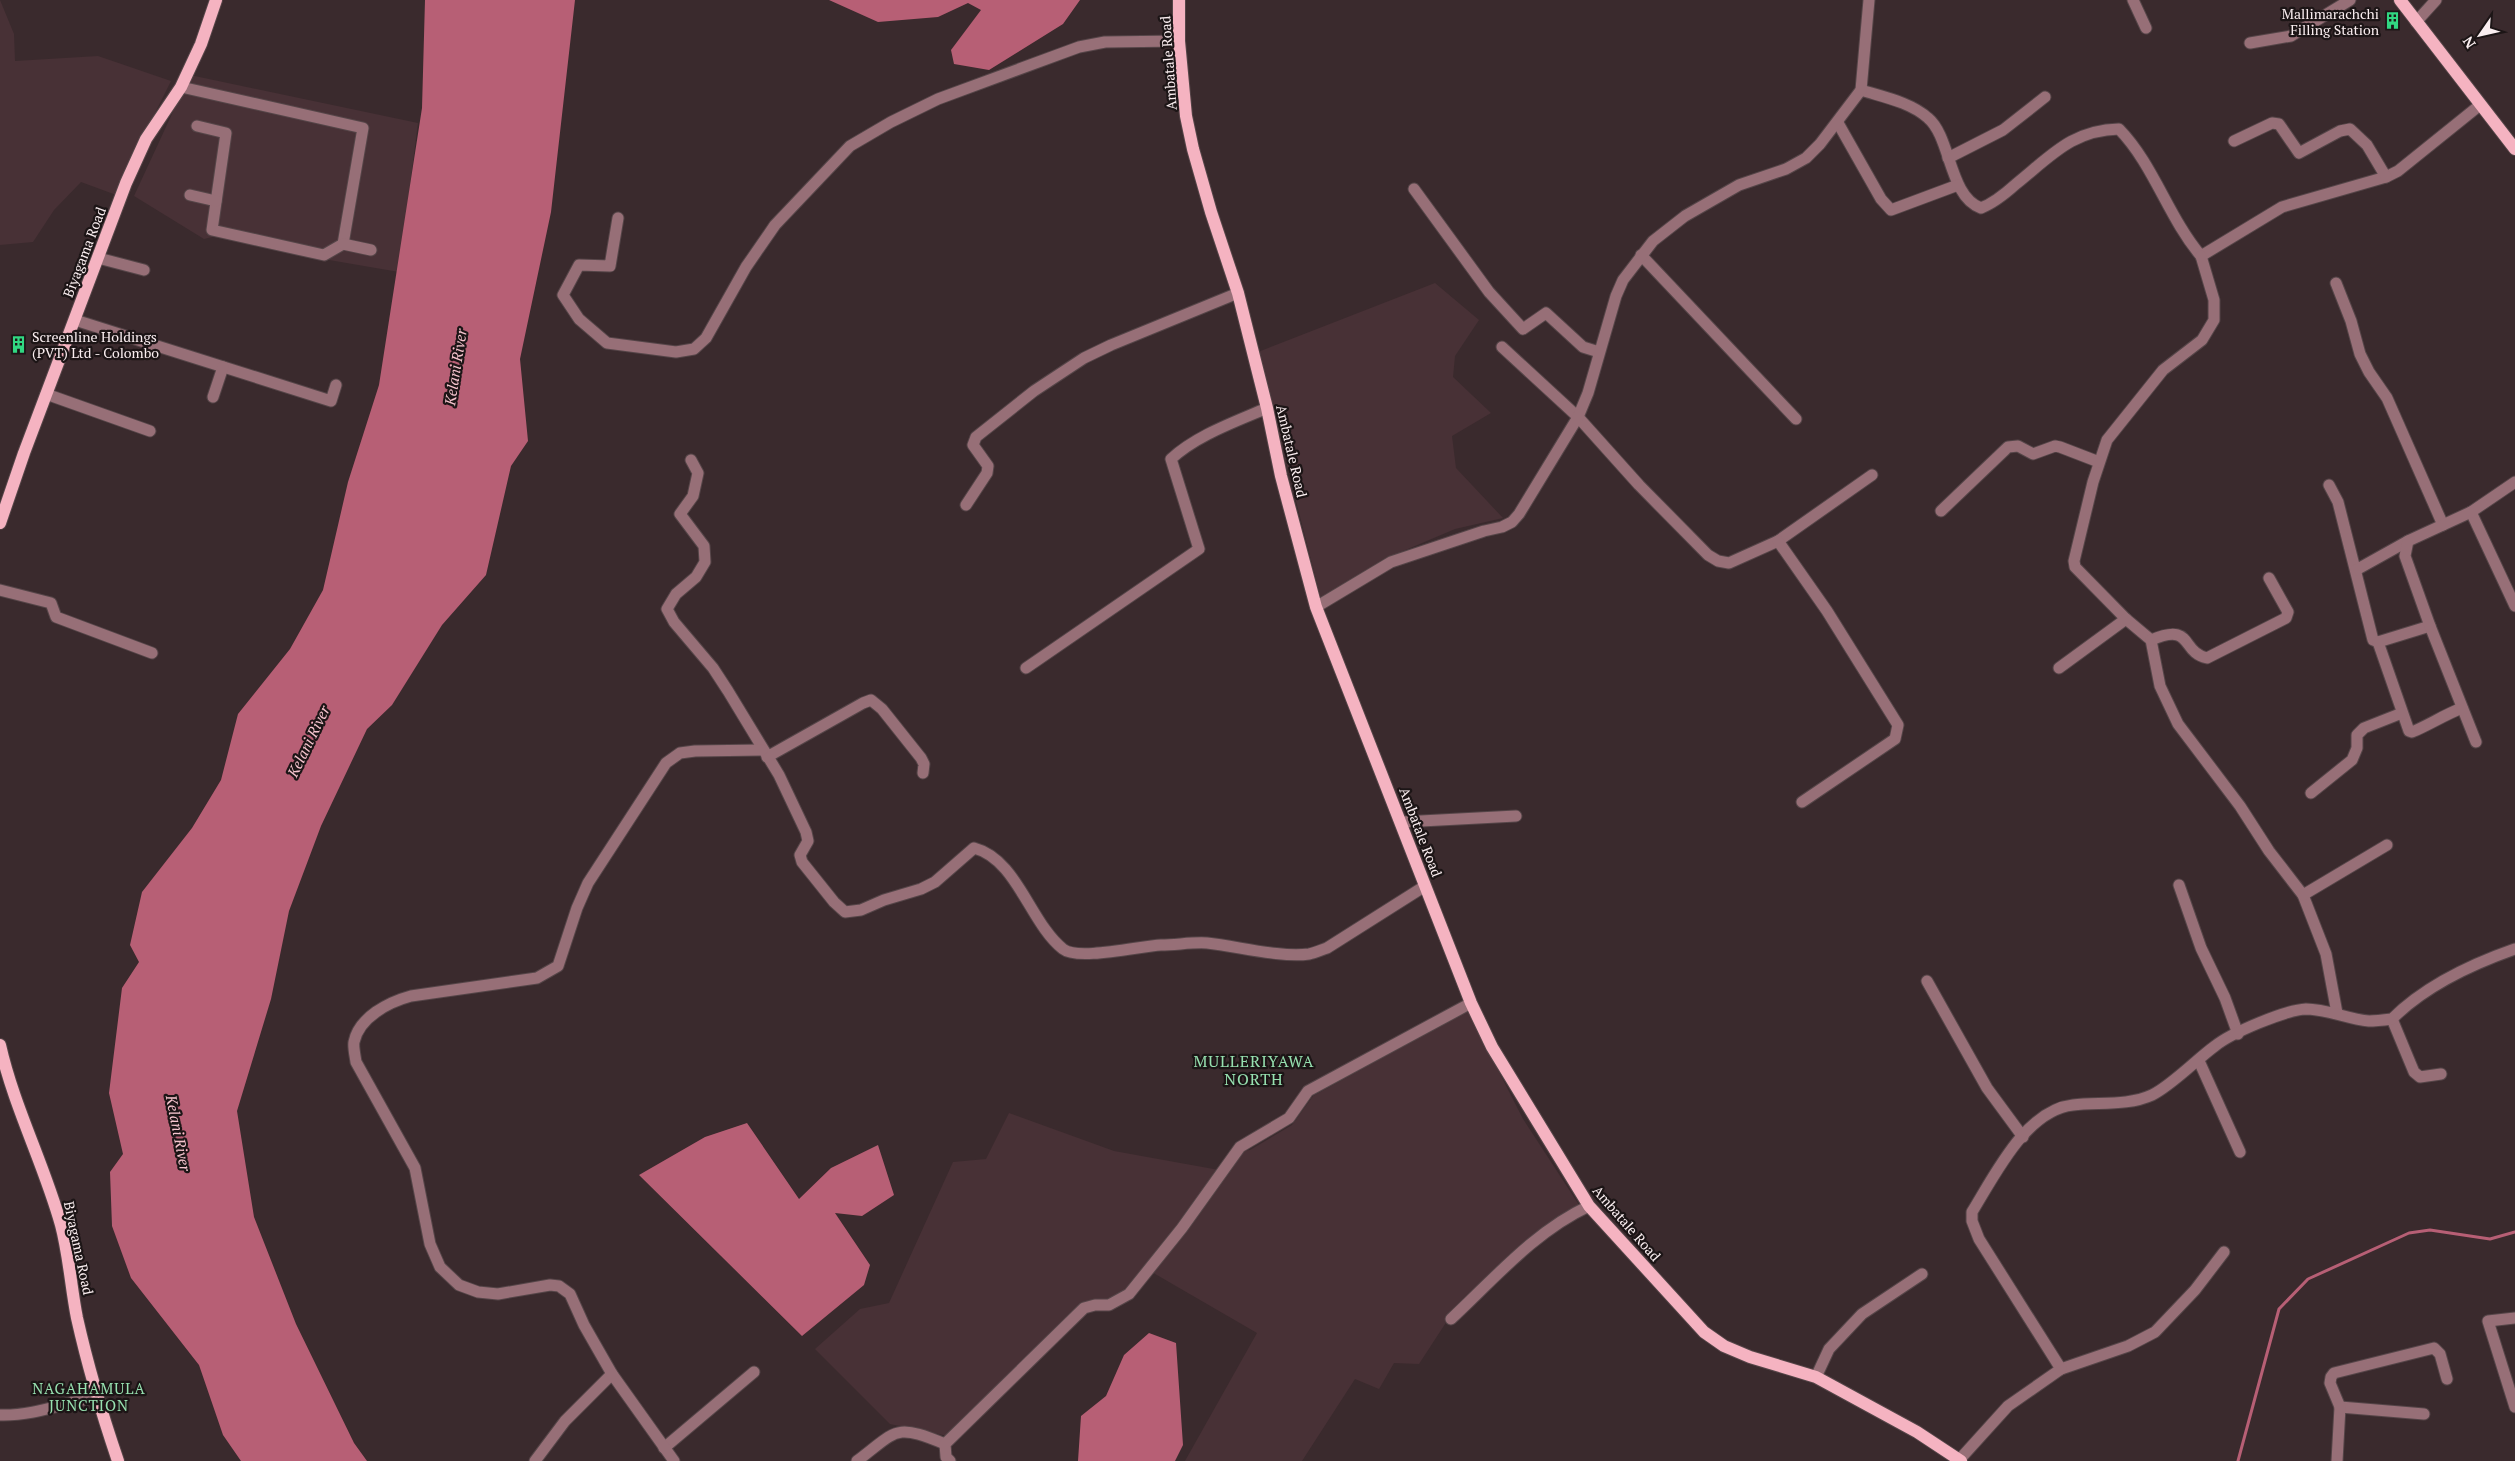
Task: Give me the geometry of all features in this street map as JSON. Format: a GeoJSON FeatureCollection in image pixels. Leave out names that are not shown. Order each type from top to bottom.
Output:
{"type":"FeatureCollection","features":[{"type":"Feature","properties":{"kind":"main road","name":"Biyagama Road"},"geometry":{"type":"LineString","coordinates":[[0,523],[74,320],[146,139],[181,87],[201,44],[216,0]]}},
{"type":"Feature","properties":{"kind":"main road","name":"Ambatale Road"},"geometry":{"type":"LineString","coordinates":[[1179,0],[1179,41],[1186,116],[1193,150],[1238,293],[1267,408],[1281,476],[1316,607],[1402,822],[1471,1003],[1492,1046],[1589,1206],[1704,1332],[1724,1346],[1750,1357],[1816,1377],[1917,1432],[1961,1460]]}},
{"type":"Feature","properties":{"kind":"main road"},"geometry":{"type":"LineString","coordinates":[[2400,0],[2515,149]]}},
{"type":"Feature","properties":{"kind":"main road","name":"Biyagama Road"},"geometry":{"type":"LineString","coordinates":[[0,1045],[7,1077],[53,1196],[62,1228],[77,1317],[96,1397],[118,1461]]}},
{"type":"Feature","properties":{"kind":"street"},"geometry":{"type":"LineString","coordinates":[[1316,607],[1391,562],[1484,530],[1502,527],[1512,522],[1528,503],[1578,417],[1588,393],[1616,296],[1623,280],[1653,241],[1686,216],[1738,185],[1786,169],[1806,158],[1838,123],[1861,90],[1869,0]]}},
{"type":"Feature","properties":{"kind":"street"},"geometry":{"type":"LineString","coordinates":[[2133,0],[2146,28]]}},
{"type":"Feature","properties":{"kind":"street"},"geometry":{"type":"LineString","coordinates":[[2250,43],[2291,36],[2350,0]]}},
{"type":"Feature","properties":{"kind":"street"},"geometry":{"type":"LineString","coordinates":[[2416,22],[2436,0]]}},
{"type":"Feature","properties":{"kind":"street"},"geometry":{"type":"LineString","coordinates":[[618,218],[610,266],[579,265],[563,295],[580,319],[607,343],[676,352],[694,349],[706,338],[746,267],[775,225],[850,146],[891,122],[938,99],[1079,47],[1105,42],[1179,41]]}},
{"type":"Feature","properties":{"kind":"street"},"geometry":{"type":"LineString","coordinates":[[181,87],[362,128],[343,244]]}},
{"type":"Feature","properties":{"kind":"street"},"geometry":{"type":"LineString","coordinates":[[1861,90],[1913,108],[1928,117],[1941,138],[1958,185],[1976,206],[1981,208],[1988,205],[2064,144],[2097,130],[2119,129],[2132,142],[2184,236],[2201,256],[2214,300],[2214,320],[2202,340],[2163,370],[2107,440],[2099,462],[2074,561],[2075,567],[2126,619],[2151,640],[2160,686],[2178,724],[2240,806],[2268,851],[2304,896],[2326,954],[2337,1013]]}},
{"type":"Feature","properties":{"kind":"street"},"geometry":{"type":"LineString","coordinates":[[1948,158],[2003,130],[2045,98]]}},
{"type":"Feature","properties":{"kind":"street"},"geometry":{"type":"LineString","coordinates":[[2201,256],[2282,207],[2386,177],[2398,170],[2480,105]]}},
{"type":"Feature","properties":{"kind":"street"},"geometry":{"type":"LineString","coordinates":[[1838,123],[1881,199],[1891,210],[1958,185]]}},
{"type":"Feature","properties":{"kind":"street"},"geometry":{"type":"LineString","coordinates":[[2234,140],[2272,123],[2279,124],[2299,153],[2340,131],[2350,129],[2367,145],[2386,177]]}},
{"type":"Feature","properties":{"kind":"street"},"geometry":{"type":"LineString","coordinates":[[197,126],[226,133],[212,230],[324,255],[343,244],[371,250]]}},
{"type":"Feature","properties":{"kind":"street"},"geometry":{"type":"LineString","coordinates":[[1414,189],[1489,292],[1524,329],[1546,313],[1583,347],[1599,352]]}},
{"type":"Feature","properties":{"kind":"street"},"geometry":{"type":"LineString","coordinates":[[190,195],[216,201]]}},
{"type":"Feature","properties":{"kind":"street"},"geometry":{"type":"LineString","coordinates":[[1641,255],[1796,419]]}},
{"type":"Feature","properties":{"kind":"street"},"geometry":{"type":"LineString","coordinates":[[98,258],[144,270]]}},
{"type":"Feature","properties":{"kind":"street"},"geometry":{"type":"LineString","coordinates":[[2336,283],[2351,322],[2360,354],[2369,372],[2387,398],[2443,525]]}},
{"type":"Feature","properties":{"kind":"street"},"geometry":{"type":"LineString","coordinates":[[966,505],[988,473],[988,466],[973,445],[976,437],[1034,391],[1084,358],[1111,345],[1238,293]]}},
{"type":"Feature","properties":{"kind":"street"},"geometry":{"type":"LineString","coordinates":[[74,320],[331,401],[336,385]]}},
{"type":"Feature","properties":{"kind":"street"},"geometry":{"type":"LineString","coordinates":[[1502,347],[1578,417],[1708,555],[1718,561],[1729,563],[1778,541],[1872,475]]}},
{"type":"Feature","properties":{"kind":"street"},"geometry":{"type":"LineString","coordinates":[[213,397],[223,366]]}},
{"type":"Feature","properties":{"kind":"street"},"geometry":{"type":"LineString","coordinates":[[46,394],[150,431]]}},
{"type":"Feature","properties":{"kind":"street"},"geometry":{"type":"LineString","coordinates":[[1026,668],[1199,549],[1171,459],[1182,449],[1214,431],[1267,408]]}},
{"type":"Feature","properties":{"kind":"street"},"geometry":{"type":"LineString","coordinates":[[1941,512],[2008,447],[2018,446],[2033,454],[2055,446],[2099,462]]}},
{"type":"Feature","properties":{"kind":"street"},"geometry":{"type":"LineString","coordinates":[[691,460],[698,473],[693,496],[680,514],[704,546],[705,562],[696,577],[676,594],[667,609],[674,622],[713,668],[779,775],[806,832],[808,841],[800,855],[802,862],[834,902],[846,912],[861,910],[884,900],[921,889],[935,882],[974,848],[987,852],[1001,863],[1053,939],[1065,951],[1079,954],[1144,946],[1204,943],[1286,954],[1310,954],[1327,948],[1425,886]]}},
{"type":"Feature","properties":{"kind":"street"},"geometry":{"type":"LineString","coordinates":[[2356,570],[2408,541],[2471,512],[2515,482]]}},
{"type":"Feature","properties":{"kind":"street"},"geometry":{"type":"LineString","coordinates":[[2329,485],[2338,502],[2373,640],[2378,642],[2430,626]]}},
{"type":"Feature","properties":{"kind":"street"},"geometry":{"type":"LineString","coordinates":[[2471,512],[2515,606]]}},
{"type":"Feature","properties":{"kind":"street"},"geometry":{"type":"LineString","coordinates":[[1778,541],[1827,612],[1898,724],[1895,739],[1802,802]]}},
{"type":"Feature","properties":{"kind":"street"},"geometry":{"type":"LineString","coordinates":[[2408,541],[2405,556],[2430,626],[2476,742]]}},
{"type":"Feature","properties":{"kind":"street"},"geometry":{"type":"LineString","coordinates":[[2151,640],[2168,633],[2178,635],[2201,656],[2207,658],[2286,618],[2288,612],[2270,578]]}},
{"type":"Feature","properties":{"kind":"street"},"geometry":{"type":"LineString","coordinates":[[0,590],[51,603],[56,617],[152,653]]}},
{"type":"Feature","properties":{"kind":"street"},"geometry":{"type":"LineString","coordinates":[[2060,668],[2126,619]]}},
{"type":"Feature","properties":{"kind":"street"},"geometry":{"type":"LineString","coordinates":[[2378,642],[2409,732],[2430,724],[2436,718],[2462,708]]}},
{"type":"Feature","properties":{"kind":"street"},"geometry":{"type":"LineString","coordinates":[[674,1461],[612,1374],[584,1325],[570,1294],[559,1286],[537,1285],[498,1294],[478,1292],[459,1285],[440,1267],[430,1244],[415,1168],[356,1062],[354,1042],[360,1025],[396,1000],[411,996],[537,978],[549,973],[558,966],[577,908],[588,883],[666,763],[680,753],[695,751],[765,753],[871,700],[882,709],[921,758],[924,764],[923,773]]}},
{"type":"Feature","properties":{"kind":"street"},"geometry":{"type":"LineString","coordinates":[[2311,793],[2352,760],[2356,748],[2357,735],[2364,728],[2402,714]]}},
{"type":"Feature","properties":{"kind":"street"},"geometry":{"type":"LineString","coordinates":[[1402,822],[1516,816]]}},
{"type":"Feature","properties":{"kind":"street"},"geometry":{"type":"LineString","coordinates":[[2304,896],[2387,845]]}},
{"type":"Feature","properties":{"kind":"street"},"geometry":{"type":"LineString","coordinates":[[2179,885],[2201,948],[2225,998],[2238,1034]]}},
{"type":"Feature","properties":{"kind":"street"},"geometry":{"type":"LineString","coordinates":[[2061,1369],[1979,1239],[1972,1221],[1972,1212],[2010,1150],[2023,1137],[2049,1113],[2071,1105],[2135,1100],[2153,1094],[2199,1061],[2215,1046],[2269,1019],[2305,1009],[2337,1013],[2369,1021],[2392,1020],[2402,1009],[2434,988],[2486,959],[2515,949]]}},
{"type":"Feature","properties":{"kind":"street"},"geometry":{"type":"LineString","coordinates":[[1927,981],[1987,1088],[2023,1137]]}},
{"type":"Feature","properties":{"kind":"street"},"geometry":{"type":"LineString","coordinates":[[946,1460],[945,1444],[1084,1308],[1096,1304],[1109,1305],[1129,1294],[1182,1228],[1240,1147],[1290,1118],[1308,1091],[1471,1003]]}},
{"type":"Feature","properties":{"kind":"street"},"geometry":{"type":"LineString","coordinates":[[2392,1020],[2414,1072],[2420,1077],[2441,1074]]}},
{"type":"Feature","properties":{"kind":"street"},"geometry":{"type":"LineString","coordinates":[[2199,1061],[2240,1152]]}},
{"type":"Feature","properties":{"kind":"street"},"geometry":{"type":"LineString","coordinates":[[1451,1319],[1549,1229],[1589,1206]]}},
{"type":"Feature","properties":{"kind":"street"},"geometry":{"type":"LineString","coordinates":[[1961,1460],[2008,1406],[2061,1369],[2128,1346],[2155,1332],[2194,1290],[2224,1252]]}},
{"type":"Feature","properties":{"kind":"street"},"geometry":{"type":"LineString","coordinates":[[1816,1377],[1829,1349],[1855,1320],[1922,1274]]}},
{"type":"Feature","properties":{"kind":"street"},"geometry":{"type":"LineString","coordinates":[[2515,1318],[2488,1321],[2515,1407]]}},
{"type":"Feature","properties":{"kind":"street"},"geometry":{"type":"LineString","coordinates":[[2337,1461],[2340,1407],[2330,1383],[2330,1377],[2341,1371],[2434,1348],[2440,1354],[2446,1379]]}},
{"type":"Feature","properties":{"kind":"street"},"geometry":{"type":"LineString","coordinates":[[664,1448],[754,1372]]}},
{"type":"Feature","properties":{"kind":"street"},"geometry":{"type":"LineString","coordinates":[[535,1461],[565,1421],[612,1374]]}},
{"type":"Feature","properties":{"kind":"street"},"geometry":{"type":"LineString","coordinates":[[0,1415],[34,1413],[64,1403],[96,1397]]}},
{"type":"Feature","properties":{"kind":"street"},"geometry":{"type":"LineString","coordinates":[[2340,1407],[2424,1414]]}},
{"type":"Feature","properties":{"kind":"street"},"geometry":{"type":"LineString","coordinates":[[857,1461],[894,1432],[914,1431],[945,1444]]}},
{"type":"Feature","properties":{"kind":"shaded area"},"geometry":{"type":"Polygon","coordinates":[[[0,0],[14,34],[15,61],[98,56],[171,81],[129,165],[119,196],[81,182],[54,210],[33,242],[0,245],[0,0]]]}},
{"type":"Feature","properties":{"kind":"shaded area"},"geometry":{"type":"Polygon","coordinates":[[[190,75],[418,123],[399,272],[300,255],[229,233],[204,239],[134,196],[190,75]]]}},
{"type":"Feature","properties":{"kind":"shaded area"},"geometry":{"type":"Polygon","coordinates":[[[1435,283],[1479,320],[1455,356],[1453,377],[1491,413],[1452,436],[1456,468],[1503,518],[1455,529],[1382,560],[1351,583],[1321,599],[1258,352],[1435,283]]]}},
{"type":"Feature","properties":{"kind":"shaded area"},"geometry":{"type":"Polygon","coordinates":[[[1468,1011],[1523,1119],[1581,1208],[1447,1321],[1419,1364],[1394,1363],[1379,1389],[1355,1379],[1302,1461],[1185,1461],[1257,1333],[1150,1271],[1240,1151],[1250,1150],[1292,1125],[1313,1096],[1468,1011]]]}},
{"type":"Feature","properties":{"kind":"shaded area"},"geometry":{"type":"Polygon","coordinates":[[[1009,1113],[1114,1151],[1219,1170],[1179,1226],[1127,1290],[1107,1300],[1085,1302],[948,1436],[890,1424],[815,1349],[860,1309],[889,1303],[953,1162],[986,1159],[1009,1113]]]}},
{"type":"Feature","properties":{"kind":"water","name":"Kelani River"},"geometry":{"type":"Polygon","coordinates":[[[425,0],[575,0],[551,212],[520,359],[528,441],[511,466],[486,575],[442,625],[392,705],[367,729],[321,826],[289,911],[271,999],[237,1111],[254,1217],[296,1324],[354,1443],[367,1461],[241,1461],[223,1435],[199,1365],[131,1278],[112,1226],[110,1172],[123,1154],[109,1093],[122,988],[139,962],[130,945],[142,892],[192,828],[221,780],[238,714],[290,649],[323,590],[348,482],[379,385],[422,108],[425,0]]]}},
{"type":"Feature","properties":{"kind":"water"},"geometry":{"type":"Polygon","coordinates":[[[829,0],[1080,0],[1063,24],[989,70],[954,64],[951,50],[981,10],[968,3],[938,17],[878,22],[829,0]]]}},
{"type":"Feature","properties":{"kind":"water"},"geometry":{"type":"Polygon","coordinates":[[[747,1123],[799,1199],[831,1168],[878,1145],[894,1195],[862,1216],[835,1213],[870,1265],[864,1285],[802,1336],[639,1175],[705,1137],[747,1123]]]}},
{"type":"Feature","properties":{"kind":"water"},"geometry":{"type":"Polygon","coordinates":[[[1149,1333],[1176,1343],[1183,1445],[1175,1461],[1078,1461],[1081,1416],[1106,1396],[1124,1355],[1149,1333]]]}},
{"type":"Feature","properties":{"kind":"waterway"},"geometry":{"type":"LineString","coordinates":[[2238,1461],[2279,1309],[2308,1279],[2409,1233],[2430,1230],[2490,1239],[2515,1232]]}},
{"type":"Feature","properties":{"kind":"place","name":"Mallimarachchi Filling Station"},"geometry":{"type":"Point","coordinates":[2393,21]}},
{"type":"Feature","properties":{"kind":"place","name":"Screenline Holdings (PVT) Ltd - Colombo"},"geometry":{"type":"Point","coordinates":[18,344]}},
{"type":"Feature","properties":{"kind":"district","name":"MULLERIYAWA NORTH"},"geometry":{"type":"Point","coordinates":[1254,1070]}},
{"type":"Feature","properties":{"kind":"district","name":"NAGAHAMULA JUNCTION"},"geometry":{"type":"Point","coordinates":[89,1396]}}]}
